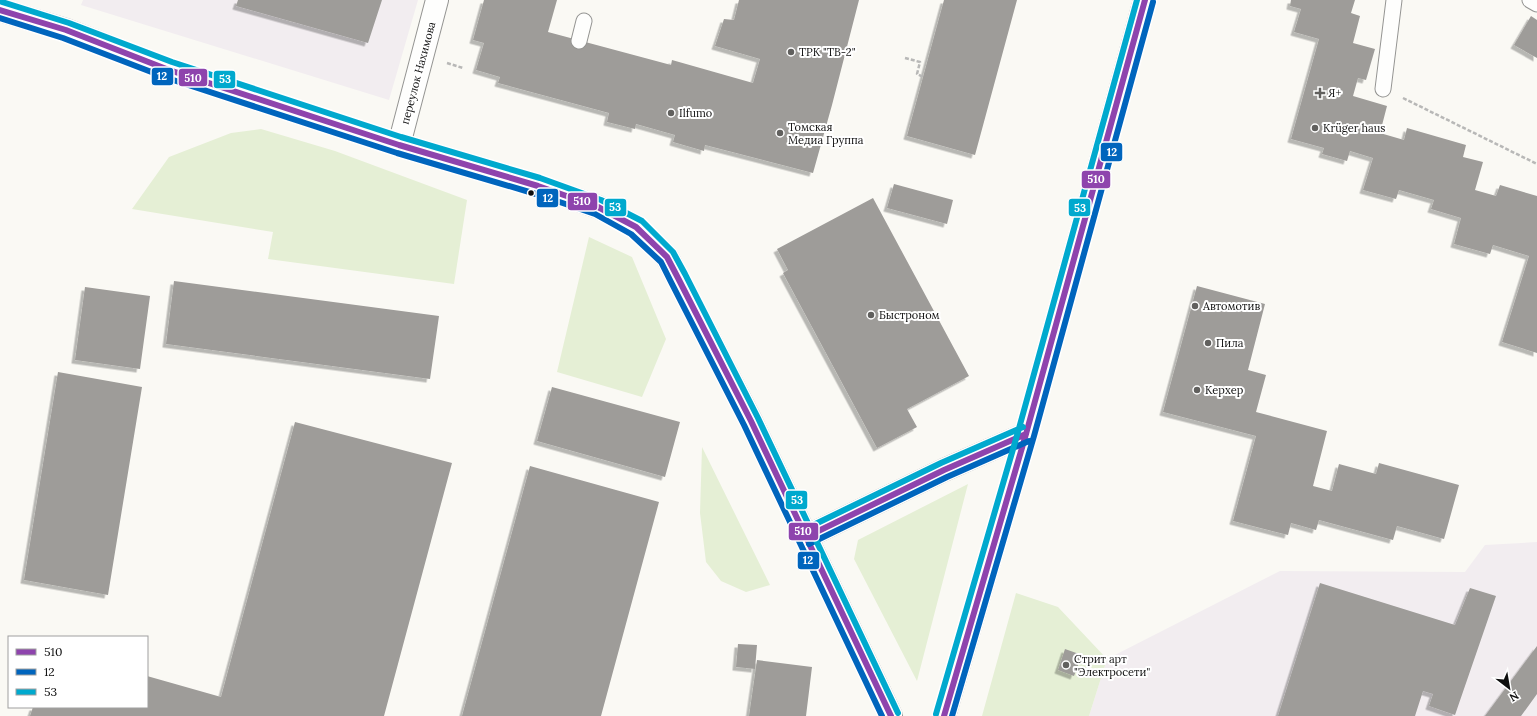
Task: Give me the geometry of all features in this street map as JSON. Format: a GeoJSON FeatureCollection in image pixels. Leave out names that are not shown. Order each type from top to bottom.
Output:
{"type":"FeatureCollection","features":[{"type":"Feature","properties":{"kind":"main road"},"geometry":{"type":"LineString","coordinates":[[944,716],[1026,434],[1145,0]]}},
{"type":"Feature","properties":{"kind":"street","name":"переулок Нахимова"},"geometry":{"type":"LineString","coordinates":[[399,146],[437,0]]}},
{"type":"Feature","properties":{"kind":"street"},"geometry":{"type":"LineString","coordinates":[[0,10],[66,30],[169,70],[399,146],[538,186],[598,207],[636,227],[667,256],[751,421],[891,716]]}},
{"type":"Feature","properties":{"kind":"street"},"geometry":{"type":"LineString","coordinates":[[806,537],[944,470],[1026,434]]}},
{"type":"Feature","properties":{"kind":"lane"},"geometry":{"type":"LineString","coordinates":[[1383,89],[1394,0]]}},
{"type":"Feature","properties":{"kind":"lane"},"geometry":{"type":"LineString","coordinates":[[1530,0],[1537,4]]}},
{"type":"Feature","properties":{"kind":"lane"},"geometry":{"type":"LineString","coordinates":[[579,41],[584,21]]}},
{"type":"Feature","properties":{"kind":"path"},"geometry":{"type":"LineString","coordinates":[[905,58],[920,62],[917,74],[923,76]]}},
{"type":"Feature","properties":{"kind":"path"},"geometry":{"type":"LineString","coordinates":[[1383,89],[1537,164]]}},
{"type":"Feature","properties":{"kind":"shaded area"},"geometry":{"type":"Polygon","coordinates":[[[83,0],[418,0],[389,100],[81,5],[83,0]]]}},
{"type":"Feature","properties":{"kind":"shaded area"},"geometry":{"type":"Polygon","coordinates":[[[1537,542],[1537,716],[1089,716],[1107,659],[1280,571],[1465,572],[1485,545],[1537,542]]]}},
{"type":"Feature","properties":{"kind":"green space"},"geometry":{"type":"Polygon","coordinates":[[[261,129],[335,151],[467,200],[454,284],[268,259],[273,232],[132,209],[169,157],[231,133],[261,129]]]}},
{"type":"Feature","properties":{"kind":"green space"},"geometry":{"type":"Polygon","coordinates":[[[589,237],[632,257],[666,339],[642,397],[557,372],[589,237]]]}},
{"type":"Feature","properties":{"kind":"green space"},"geometry":{"type":"Polygon","coordinates":[[[702,447],[770,585],[746,592],[721,581],[706,562],[700,513],[702,447]]]}},
{"type":"Feature","properties":{"kind":"green space"},"geometry":{"type":"Polygon","coordinates":[[[968,484],[917,681],[854,559],[858,540],[968,484]]]}},
{"type":"Feature","properties":{"kind":"green space"},"geometry":{"type":"Polygon","coordinates":[[[1016,593],[1058,607],[1107,659],[1089,716],[982,716],[1016,593]]]}},
{"type":"Feature","properties":{"kind":"building"},"geometry":{"type":"Polygon","coordinates":[[[238,0],[382,0],[368,43],[236,6],[238,0]]]}},
{"type":"Feature","properties":{"kind":"building"},"geometry":{"type":"Polygon","coordinates":[[[484,0],[557,0],[548,32],[671,65],[672,60],[753,83],[760,59],[715,46],[724,19],[734,20],[739,0],[859,0],[813,173],[705,145],[704,151],[673,142],[675,135],[636,124],[635,129],[607,122],[609,113],[498,83],[500,77],[476,70],[484,43],[473,40],[484,0]]]}},
{"type":"Feature","properties":{"kind":"building"},"geometry":{"type":"Polygon","coordinates":[[[944,0],[1017,0],[975,155],[907,136],[944,0]]]}},
{"type":"Feature","properties":{"kind":"building"},"geometry":{"type":"Polygon","coordinates":[[[1291,0],[1355,0],[1351,13],[1360,16],[1353,43],[1375,49],[1366,80],[1358,78],[1353,96],[1387,106],[1380,133],[1404,140],[1407,128],[1466,145],[1463,157],[1483,162],[1475,190],[1496,196],[1500,185],[1537,196],[1537,353],[1502,342],[1529,256],[1493,245],[1490,254],[1454,244],[1461,218],[1431,209],[1434,200],[1399,190],[1396,199],[1363,190],[1373,158],[1350,151],[1347,161],[1322,154],[1324,148],[1291,139],[1319,39],[1294,32],[1301,9],[1290,6],[1291,0]]]}},
{"type":"Feature","properties":{"kind":"building"},"geometry":{"type":"Polygon","coordinates":[[[1531,16],[1537,20],[1537,58],[1514,45],[1531,16]]]}},
{"type":"Feature","properties":{"kind":"building"},"geometry":{"type":"Polygon","coordinates":[[[894,184],[953,200],[947,224],[887,208],[894,184]]]}},
{"type":"Feature","properties":{"kind":"building","name":"Быстроном"},"geometry":{"type":"Polygon","coordinates":[[[873,198],[969,376],[907,409],[917,427],[877,448],[783,273],[788,270],[777,249],[873,198]]]}},
{"type":"Feature","properties":{"kind":"building"},"geometry":{"type":"Polygon","coordinates":[[[174,281],[439,316],[430,379],[166,344],[174,281]]]}},
{"type":"Feature","properties":{"kind":"building"},"geometry":{"type":"Polygon","coordinates":[[[1197,286],[1265,304],[1248,370],[1266,375],[1256,412],[1327,431],[1313,486],[1332,491],[1339,464],[1376,474],[1379,463],[1459,485],[1444,539],[1397,526],[1393,540],[1319,520],[1316,530],[1291,523],[1288,535],[1233,521],[1256,436],[1163,412],[1197,286]]]}},
{"type":"Feature","properties":{"kind":"building"},"geometry":{"type":"Polygon","coordinates":[[[85,287],[150,296],[140,369],[75,360],[85,287]]]}},
{"type":"Feature","properties":{"kind":"building"},"geometry":{"type":"Polygon","coordinates":[[[58,372],[142,387],[108,595],[24,580],[58,372]]]}},
{"type":"Feature","properties":{"kind":"building"},"geometry":{"type":"Polygon","coordinates":[[[552,387],[680,422],[665,477],[537,441],[552,387]]]}},
{"type":"Feature","properties":{"kind":"building"},"geometry":{"type":"Polygon","coordinates":[[[295,422],[452,463],[384,716],[30,716],[33,708],[148,708],[148,676],[221,697],[295,422]]]}},
{"type":"Feature","properties":{"kind":"building"},"geometry":{"type":"Polygon","coordinates":[[[530,466],[659,502],[601,716],[462,716],[530,466]]]}},
{"type":"Feature","properties":{"kind":"building"},"geometry":{"type":"Polygon","coordinates":[[[1320,583],[1455,625],[1470,588],[1496,596],[1455,715],[1429,706],[1433,694],[1423,691],[1415,716],[1278,716],[1320,583]]]}},
{"type":"Feature","properties":{"kind":"building"},"geometry":{"type":"Polygon","coordinates":[[[738,644],[757,645],[755,669],[736,667],[738,644]]]}},
{"type":"Feature","properties":{"kind":"building"},"geometry":{"type":"Polygon","coordinates":[[[1537,646],[1537,694],[1521,716],[1485,716],[1537,646]]]}},
{"type":"Feature","properties":{"kind":"building"},"geometry":{"type":"Polygon","coordinates":[[[1065,649],[1082,655],[1074,676],[1058,670],[1065,649]]]}},
{"type":"Feature","properties":{"kind":"building"},"geometry":{"type":"Polygon","coordinates":[[[757,660],[812,667],[806,716],[749,716],[757,660]]]}},
{"type":"Feature","properties":{"kind":"transit line","name":"53"},"geometry":{"type":"LineString","coordinates":[[936,714],[1018,432],[1137,0]]}},
{"type":"Feature","properties":{"kind":"transit line","name":"510"},"geometry":{"type":"LineString","coordinates":[[944,716],[1026,434],[1145,0]]}},
{"type":"Feature","properties":{"kind":"transit line","name":"53"},"geometry":{"type":"LineString","coordinates":[[2,2],[69,23],[172,62],[401,137],[540,178],[601,200],[642,221],[673,252],[685,274],[758,418],[898,713]]}},
{"type":"Feature","properties":{"kind":"transit line","name":"12"},"geometry":{"type":"LineString","coordinates":[[952,716],[1034,436],[1153,2]]}},
{"type":"Feature","properties":{"kind":"transit line","name":"510"},"geometry":{"type":"LineString","coordinates":[[0,10],[66,30],[169,70],[399,145],[538,186],[598,207],[636,227],[667,257],[678,278],[751,421],[891,716]]}},
{"type":"Feature","properties":{"kind":"transit line","name":"12"},"geometry":{"type":"LineString","coordinates":[[0,18],[63,38],[167,78],[397,153],[536,194],[595,214],[631,234],[661,262],[744,425],[882,716]]}},
{"type":"Feature","properties":{"kind":"transit line","name":"53"},"geometry":{"type":"LineString","coordinates":[[803,530],[941,463],[1023,427]]}},
{"type":"Feature","properties":{"kind":"transit line","name":"510"},"geometry":{"type":"LineString","coordinates":[[806,537],[944,470],[1026,434]]}},
{"type":"Feature","properties":{"kind":"transit line","name":"12"},"geometry":{"type":"LineString","coordinates":[[809,544],[947,477],[1029,441]]}},
{"type":"Feature","properties":{"kind":"place","name":"ТРК \"ТВ-2\""},"geometry":{"type":"Point","coordinates":[791,52]}},
{"type":"Feature","properties":{"kind":"place","name":"Я+"},"geometry":{"type":"Point","coordinates":[1320,93]}},
{"type":"Feature","properties":{"kind":"place","name":"Ilfumo"},"geometry":{"type":"Point","coordinates":[671,113]}},
{"type":"Feature","properties":{"kind":"place","name":"Krüger haus"},"geometry":{"type":"Point","coordinates":[1315,128]}},
{"type":"Feature","properties":{"kind":"place","name":"Томская Медиа Группа"},"geometry":{"type":"Point","coordinates":[780,133]}},
{"type":"Feature","properties":{"kind":"place","name":"Автомотив"},"geometry":{"type":"Point","coordinates":[1195,306]}},
{"type":"Feature","properties":{"kind":"place","name":"Быстроном"},"geometry":{"type":"Point","coordinates":[871,315]}},
{"type":"Feature","properties":{"kind":"place","name":"Пила"},"geometry":{"type":"Point","coordinates":[1208,343]}},
{"type":"Feature","properties":{"kind":"place","name":"Керхер"},"geometry":{"type":"Point","coordinates":[1197,390]}},
{"type":"Feature","properties":{"kind":"place","name":"Стрит арт \"Электросети\""},"geometry":{"type":"Point","coordinates":[1066,665]}}]}
